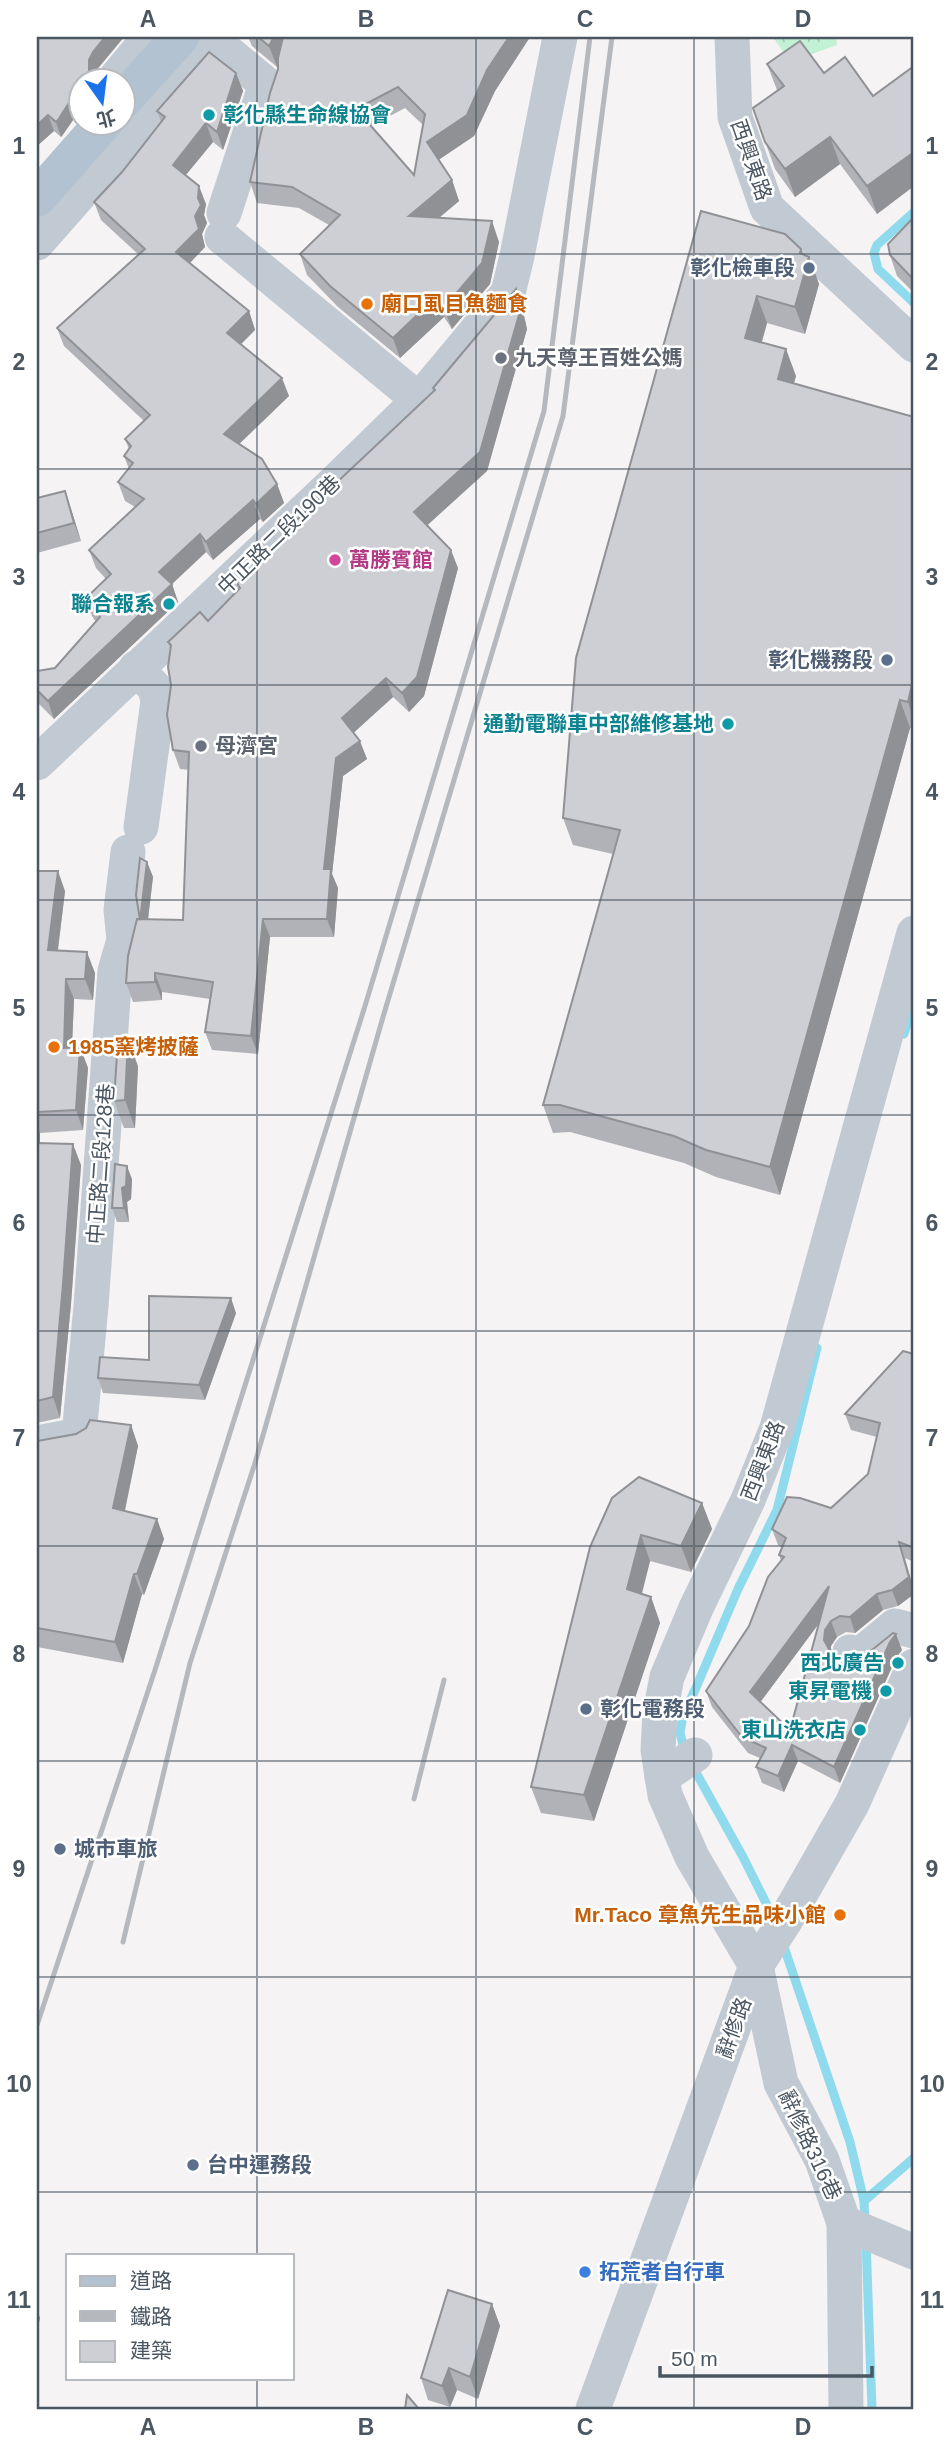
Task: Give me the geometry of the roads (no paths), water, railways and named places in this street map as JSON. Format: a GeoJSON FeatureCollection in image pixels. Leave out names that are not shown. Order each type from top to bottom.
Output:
{"type":"FeatureCollection","features":[{"type":"Feature","properties":{"kind":"main road"},"geometry":{"type":"LineString","coordinates":[[136,90],[204,38]]}},
{"type":"Feature","properties":{"kind":"main road"},"geometry":{"type":"LineString","coordinates":[[37,198],[92,136]]}},
{"type":"Feature","properties":{"kind":"street"},"geometry":{"type":"LineString","coordinates":[[126,66],[150,37]]}},
{"type":"Feature","properties":{"kind":"street","name":"中正路二段190巷"},"geometry":{"type":"LineString","coordinates":[[37,763],[419,400],[508,293],[561,37]]}},
{"type":"Feature","properties":{"kind":"street","name":"西興東路"},"geometry":{"type":"LineString","coordinates":[[732,37],[735,117],[767,208],[914,345]]}},
{"type":"Feature","properties":{"kind":"street"},"geometry":{"type":"LineString","coordinates":[[37,243],[204,38],[266,84],[223,225],[419,400]]}},
{"type":"Feature","properties":{"kind":"street"},"geometry":{"type":"LineString","coordinates":[[37,175],[69,136]]}},
{"type":"Feature","properties":{"kind":"street","name":"中正路二段128巷"},"geometry":{"type":"LineString","coordinates":[[37,1443],[79,1435],[92,1306],[115,971],[124,940],[121,910],[158,701],[155,688],[136,668]]}},
{"type":"Feature","properties":{"kind":"street","name":"西興東路"},"geometry":{"type":"LineString","coordinates":[[771,1943],[692,1857],[665,1795],[658,1750],[660,1713],[667,1676],[748,1500],[777,1428],[914,933]]}},
{"type":"Feature","properties":{"kind":"street"},"geometry":{"type":"LineString","coordinates":[[850,1652],[860,1656],[895,1626],[914,1630]]}},
{"type":"Feature","properties":{"kind":"street","name":"辭修路"},"geometry":{"type":"LineString","coordinates":[[593,2409],[771,1943],[852,1804],[914,1666]]}},
{"type":"Feature","properties":{"kind":"street"},"geometry":{"type":"LineString","coordinates":[[662,1777],[695,1755]]}},
{"type":"Feature","properties":{"kind":"street","name":"辭修路316巷"},"geometry":{"type":"LineString","coordinates":[[771,1943],[781,2083],[822,2160],[844,2223],[846,2409]]}},
{"type":"Feature","properties":{"kind":"street"},"geometry":{"type":"LineString","coordinates":[[844,2223],[914,2252]]}},
{"type":"Feature","properties":{"kind":"waterway"},"geometry":{"type":"LineString","coordinates":[[914,212],[877,245],[874,253],[878,269],[914,303]]}},
{"type":"Feature","properties":{"kind":"waterway"},"geometry":{"type":"LineString","coordinates":[[904,1034],[914,1001]]}},
{"type":"Feature","properties":{"kind":"waterway"},"geometry":{"type":"LineString","coordinates":[[685,1752],[680,1733],[683,1715],[738,1589],[777,1510],[817,1348]]}},
{"type":"Feature","properties":{"kind":"waterway"},"geometry":{"type":"LineString","coordinates":[[693,1767],[775,1921]]}},
{"type":"Feature","properties":{"kind":"waterway"},"geometry":{"type":"LineString","coordinates":[[782,1941],[850,2142],[864,2201],[865,2222]]}},
{"type":"Feature","properties":{"kind":"waterway"},"geometry":{"type":"LineString","coordinates":[[864,2201],[914,2158]]}},
{"type":"Feature","properties":{"kind":"waterway"},"geometry":{"type":"LineString","coordinates":[[866,2240],[872,2409]]}},
{"type":"Feature","properties":{"kind":"railway"},"geometry":{"type":"LineString","coordinates":[[37,2025],[155,1670],[365,1006],[544,411],[590,37]]}},
{"type":"Feature","properties":{"kind":"railway"},"geometry":{"type":"LineString","coordinates":[[123,1942],[190,1663],[255,1463],[383,1017],[563,416],[612,37]]}},
{"type":"Feature","properties":{"kind":"railway"},"geometry":{"type":"LineString","coordinates":[[414,1799],[444,1680]]}},
{"type":"Feature","properties":{"kind":"place","name":"彰化縣生命線協會"},"geometry":{"type":"Point","coordinates":[209,115]}},
{"type":"Feature","properties":{"kind":"place","name":"彰化檢車段"},"geometry":{"type":"Point","coordinates":[809,268]}},
{"type":"Feature","properties":{"kind":"place","name":"廟口虱目魚麵食"},"geometry":{"type":"Point","coordinates":[367,304]}},
{"type":"Feature","properties":{"kind":"place","name":"九天尊王百姓公媽"},"geometry":{"type":"Point","coordinates":[501,358]}},
{"type":"Feature","properties":{"kind":"place","name":"萬勝賓館"},"geometry":{"type":"Point","coordinates":[335,560]}},
{"type":"Feature","properties":{"kind":"place","name":"聯合報系"},"geometry":{"type":"Point","coordinates":[169,604]}},
{"type":"Feature","properties":{"kind":"place","name":"彰化機務段"},"geometry":{"type":"Point","coordinates":[887,660]}},
{"type":"Feature","properties":{"kind":"place","name":"通勤電聯車中部維修基地"},"geometry":{"type":"Point","coordinates":[728,724]}},
{"type":"Feature","properties":{"kind":"place","name":"母濟宮"},"geometry":{"type":"Point","coordinates":[201,746]}},
{"type":"Feature","properties":{"kind":"place","name":"1985窯烤披薩"},"geometry":{"type":"Point","coordinates":[54,1047]}},
{"type":"Feature","properties":{"kind":"place","name":"西北廣告"},"geometry":{"type":"Point","coordinates":[898,1663]}},
{"type":"Feature","properties":{"kind":"place","name":"東昇電機"},"geometry":{"type":"Point","coordinates":[886,1691]}},
{"type":"Feature","properties":{"kind":"place","name":"彰化電務段"},"geometry":{"type":"Point","coordinates":[586,1709]}},
{"type":"Feature","properties":{"kind":"place","name":"東山洗衣店"},"geometry":{"type":"Point","coordinates":[860,1730]}},
{"type":"Feature","properties":{"kind":"place","name":"城市車旅"},"geometry":{"type":"Point","coordinates":[60,1849]}},
{"type":"Feature","properties":{"kind":"place","name":"Mr.Taco 章魚先生品味小館"},"geometry":{"type":"Point","coordinates":[840,1915]}},
{"type":"Feature","properties":{"kind":"place","name":"台中運務段"},"geometry":{"type":"Point","coordinates":[193,2165]}},
{"type":"Feature","properties":{"kind":"place","name":"拓荒者自行車"},"geometry":{"type":"Point","coordinates":[585,2272]}}]}
